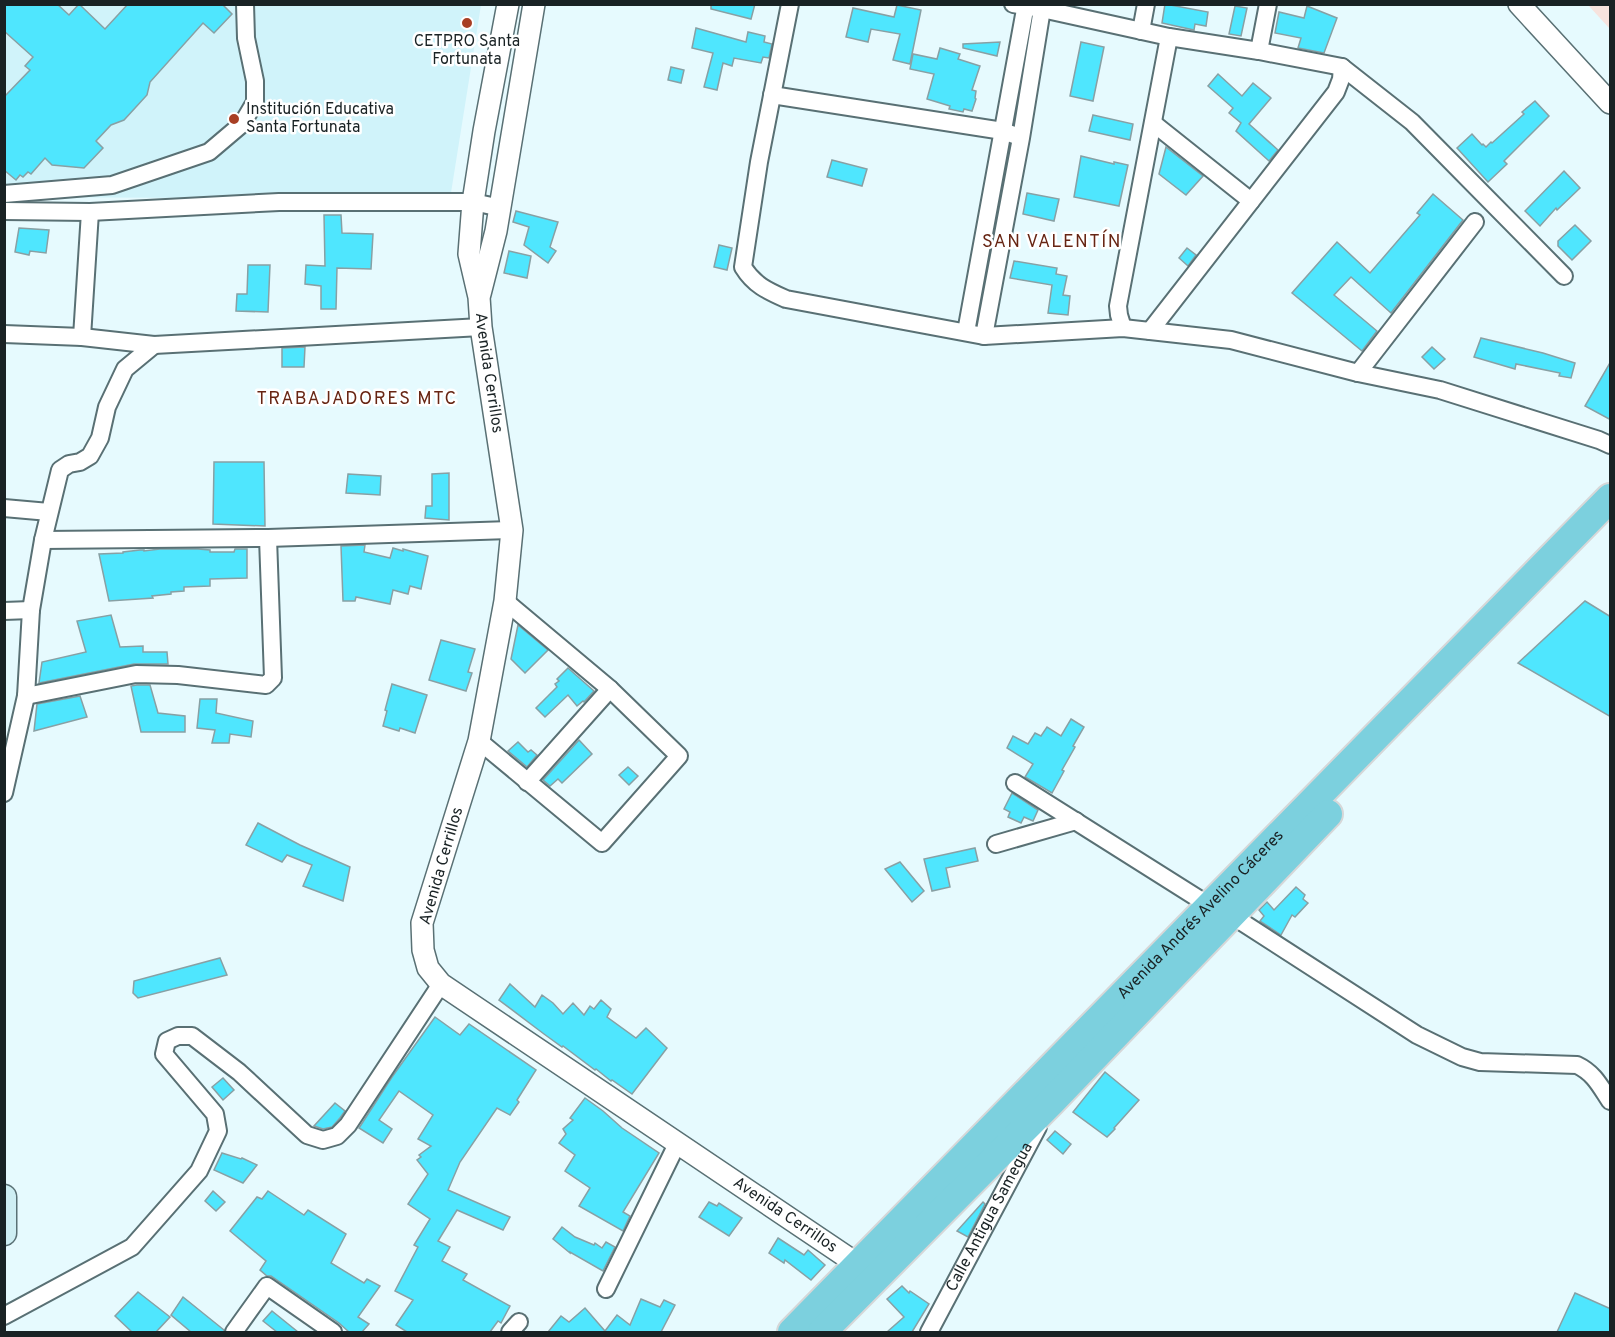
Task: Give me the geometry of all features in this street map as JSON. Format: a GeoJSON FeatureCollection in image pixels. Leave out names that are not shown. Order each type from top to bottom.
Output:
{"type":"FeatureCollection","features":[{"type":"Feature","properties":{"kind":"highway","name":"Avenida Andrés Avelino Cáceres"},"geometry":{"type":"LineString","coordinates":[[822,1332],[868,1271],[1220,910],[1611,498]]}},
{"type":"Feature","properties":{"kind":"highway","name":"Avenida Andrés Avelino Cáceres"},"geometry":{"type":"LineString","coordinates":[[792,1332],[868,1271],[1051,1101],[1220,910],[1611,521]]}},
{"type":"Feature","properties":{"kind":"main road"},"geometry":{"type":"LineString","coordinates":[[4,1197],[4,1233]]}},
{"type":"Feature","properties":{"kind":"street"},"geometry":{"type":"LineString","coordinates":[[4,194],[112,185],[209,152],[242,124],[255,102],[255,81],[246,38],[245,4]]}},
{"type":"Feature","properties":{"kind":"street","name":"Avenida Cerrillos"},"geometry":{"type":"LineString","coordinates":[[508,4],[484,131],[473,202],[469,254],[479,297],[481,327],[512,530],[505,602],[478,741],[422,923],[423,950],[428,968],[441,984],[868,1271]]}},
{"type":"Feature","properties":{"kind":"street","name":"Avenida Cerrillos"},"geometry":{"type":"LineString","coordinates":[[479,297],[501,208],[534,4]]}},
{"type":"Feature","properties":{"kind":"street"},"geometry":{"type":"LineString","coordinates":[[790,4],[759,162],[742,267],[761,288],[786,299],[984,336],[1123,328],[1231,340],[1358,373],[1440,390],[1611,445]]}},
{"type":"Feature","properties":{"kind":"street"},"geometry":{"type":"LineString","coordinates":[[1141,32],[1146,4]]}},
{"type":"Feature","properties":{"kind":"street"},"geometry":{"type":"LineString","coordinates":[[1259,51],[1268,4]]}},
{"type":"Feature","properties":{"kind":"street"},"geometry":{"type":"LineString","coordinates":[[1519,4],[1611,104]]}},
{"type":"Feature","properties":{"kind":"street"},"geometry":{"type":"LineString","coordinates":[[966,332],[1027,6]]}},
{"type":"Feature","properties":{"kind":"street"},"geometry":{"type":"LineString","coordinates":[[1027,6],[1141,32],[1342,67],[1412,122],[1564,276]]}},
{"type":"Feature","properties":{"kind":"street"},"geometry":{"type":"LineString","coordinates":[[984,336],[1021,138],[1027,6]]}},
{"type":"Feature","properties":{"kind":"street"},"geometry":{"type":"LineString","coordinates":[[1123,328],[1118,306],[1169,37]]}},
{"type":"Feature","properties":{"kind":"street"},"geometry":{"type":"LineString","coordinates":[[1150,331],[1336,92],[1341,80],[1342,67]]}},
{"type":"Feature","properties":{"kind":"street"},"geometry":{"type":"LineString","coordinates":[[772,95],[1003,131],[1021,138]]}},
{"type":"Feature","properties":{"kind":"street"},"geometry":{"type":"LineString","coordinates":[[1153,123],[1251,201]]}},
{"type":"Feature","properties":{"kind":"street"},"geometry":{"type":"LineString","coordinates":[[4,211],[90,212],[279,202],[473,202],[501,208]]}},
{"type":"Feature","properties":{"kind":"street"},"geometry":{"type":"LineString","coordinates":[[82,337],[90,212]]}},
{"type":"Feature","properties":{"kind":"street"},"geometry":{"type":"LineString","coordinates":[[1358,373],[1475,222]]}},
{"type":"Feature","properties":{"kind":"street"},"geometry":{"type":"LineString","coordinates":[[4,334],[82,337],[154,345],[481,327]]}},
{"type":"Feature","properties":{"kind":"street"},"geometry":{"type":"LineString","coordinates":[[4,794],[26,696],[31,610],[49,512],[60,470],[90,456],[100,438],[107,407],[125,369],[154,345]]}},
{"type":"Feature","properties":{"kind":"street"},"geometry":{"type":"LineString","coordinates":[[4,508],[49,512]]}},
{"type":"Feature","properties":{"kind":"street"},"geometry":{"type":"LineString","coordinates":[[44,540],[268,538],[512,530]]}},
{"type":"Feature","properties":{"kind":"street"},"geometry":{"type":"LineString","coordinates":[[26,696],[136,674],[178,675],[267,685],[273,678],[268,538]]}},
{"type":"Feature","properties":{"kind":"street"},"geometry":{"type":"LineString","coordinates":[[478,741],[602,843],[679,756],[610,689],[505,602]]}},
{"type":"Feature","properties":{"kind":"street"},"geometry":{"type":"LineString","coordinates":[[4,611],[31,610]]}},
{"type":"Feature","properties":{"kind":"street"},"geometry":{"type":"LineString","coordinates":[[527,782],[610,689]]}},
{"type":"Feature","properties":{"kind":"street"},"geometry":{"type":"LineString","coordinates":[[1015,783],[1417,1035],[1462,1057],[1480,1062],[1577,1065],[1592,1074],[1611,1101]]}},
{"type":"Feature","properties":{"kind":"street"},"geometry":{"type":"LineString","coordinates":[[996,844],[1076,821]]}},
{"type":"Feature","properties":{"kind":"street"},"geometry":{"type":"LineString","coordinates":[[4,1316],[132,1247],[199,1170],[218,1131],[215,1114],[164,1054],[166,1041],[178,1036],[192,1036],[240,1072],[308,1135],[323,1140],[337,1136],[348,1125],[441,984]]}},
{"type":"Feature","properties":{"kind":"street","name":"Calle Antigua Samegua"},"geometry":{"type":"LineString","coordinates":[[928,1332],[1051,1101]]}},
{"type":"Feature","properties":{"kind":"street"},"geometry":{"type":"LineString","coordinates":[[606,1289],[677,1144]]}},
{"type":"Feature","properties":{"kind":"street"},"geometry":{"type":"LineString","coordinates":[[234,1332],[267,1286],[333,1332]]}},
{"type":"Feature","properties":{"kind":"shaded area","name":"Institución Educativa Santa Fortunata"},"geometry":{"type":"Polygon","coordinates":[[[5,5],[481,5],[450,199],[5,197],[5,5]]]}},
{"type":"Feature","properties":{"kind":"shaded area"},"geometry":{"type":"Polygon","coordinates":[[[1588,5],[1610,5],[1610,29],[1588,5]]]}},
{"type":"Feature","properties":{"kind":"building"},"geometry":{"type":"Polygon","coordinates":[[[4,4],[57,4],[69,15],[79,4],[105,29],[128,4],[222,4],[232,14],[214,33],[203,23],[150,82],[147,95],[124,120],[111,125],[96,141],[103,148],[84,168],[52,165],[45,158],[31,174],[28,172],[23,177],[20,175],[16,180],[4,170],[4,97],[30,70],[25,66],[33,57],[4,31],[4,4]]]}},
{"type":"Feature","properties":{"kind":"building"},"geometry":{"type":"Polygon","coordinates":[[[711,4],[755,4],[751,19],[711,9],[711,4]]]}},
{"type":"Feature","properties":{"kind":"building"},"geometry":{"type":"Polygon","coordinates":[[[1165,4],[1208,12],[1206,26],[1195,24],[1194,30],[1162,23],[1165,4]]]}},
{"type":"Feature","properties":{"kind":"building"},"geometry":{"type":"Polygon","coordinates":[[[897,5],[921,10],[910,64],[893,60],[900,34],[871,29],[868,42],[846,37],[853,8],[894,17],[897,5]]]}},
{"type":"Feature","properties":{"kind":"building"},"geometry":{"type":"Polygon","coordinates":[[[1235,6],[1247,8],[1241,36],[1229,34],[1235,6]]]}},
{"type":"Feature","properties":{"kind":"building"},"geometry":{"type":"Polygon","coordinates":[[[1307,6],[1337,18],[1324,53],[1298,48],[1301,38],[1275,33],[1279,12],[1304,18],[1307,6]]]}},
{"type":"Feature","properties":{"kind":"building"},"geometry":{"type":"Polygon","coordinates":[[[696,28],[746,42],[748,32],[765,36],[764,42],[772,44],[769,58],[763,57],[761,63],[734,58],[732,66],[723,63],[717,90],[704,87],[713,53],[692,48],[696,28]]]}},
{"type":"Feature","properties":{"kind":"building"},"geometry":{"type":"Polygon","coordinates":[[[1000,42],[997,56],[963,48],[963,44],[1000,42]]]}},
{"type":"Feature","properties":{"kind":"building"},"geometry":{"type":"Polygon","coordinates":[[[1081,42],[1104,47],[1093,101],[1070,96],[1081,42]]]}},
{"type":"Feature","properties":{"kind":"building"},"geometry":{"type":"Polygon","coordinates":[[[940,48],[960,54],[958,59],[980,66],[972,90],[976,91],[976,99],[972,111],[949,109],[950,106],[927,99],[934,74],[910,69],[913,54],[937,59],[940,48]]]}},
{"type":"Feature","properties":{"kind":"building"},"geometry":{"type":"Polygon","coordinates":[[[671,67],[684,70],[681,83],[668,80],[671,67]]]}},
{"type":"Feature","properties":{"kind":"building"},"geometry":{"type":"Polygon","coordinates":[[[1218,74],[1242,96],[1253,83],[1271,98],[1249,124],[1278,150],[1269,161],[1236,131],[1241,123],[1229,113],[1233,108],[1208,86],[1218,74]]]}},
{"type":"Feature","properties":{"kind":"building"},"geometry":{"type":"Polygon","coordinates":[[[1535,101],[1549,116],[1504,161],[1507,164],[1488,182],[1457,148],[1472,134],[1486,147],[1524,114],[1522,112],[1535,101]]]}},
{"type":"Feature","properties":{"kind":"building"},"geometry":{"type":"Polygon","coordinates":[[[1093,115],[1133,124],[1130,140],[1089,131],[1093,115]]]}},
{"type":"Feature","properties":{"kind":"building"},"geometry":{"type":"Polygon","coordinates":[[[1166,147],[1203,176],[1186,195],[1159,174],[1166,147]]]}},
{"type":"Feature","properties":{"kind":"building"},"geometry":{"type":"Polygon","coordinates":[[[1081,156],[1128,165],[1119,206],[1074,197],[1081,156]]]}},
{"type":"Feature","properties":{"kind":"building"},"geometry":{"type":"Polygon","coordinates":[[[832,160],[867,169],[862,186],[827,177],[832,160]]]}},
{"type":"Feature","properties":{"kind":"building"},"geometry":{"type":"Polygon","coordinates":[[[1564,171],[1580,188],[1557,210],[1556,208],[1540,226],[1525,211],[1564,171]]]}},
{"type":"Feature","properties":{"kind":"building"},"geometry":{"type":"Polygon","coordinates":[[[1027,193],[1059,199],[1054,221],[1023,214],[1027,193]]]}},
{"type":"Feature","properties":{"kind":"building"},"geometry":{"type":"Polygon","coordinates":[[[1433,194],[1463,220],[1391,313],[1351,277],[1334,295],[1377,331],[1362,351],[1292,293],[1337,242],[1370,273],[1420,215],[1417,213],[1433,194]]]}},
{"type":"Feature","properties":{"kind":"building"},"geometry":{"type":"Polygon","coordinates":[[[516,211],[558,222],[550,247],[556,251],[548,263],[524,245],[529,227],[513,222],[516,211]]]}},
{"type":"Feature","properties":{"kind":"building"},"geometry":{"type":"Polygon","coordinates":[[[324,215],[341,215],[342,233],[373,234],[371,269],[337,268],[336,309],[321,309],[321,286],[305,284],[306,265],[325,266],[324,215]]]}},
{"type":"Feature","properties":{"kind":"building"},"geometry":{"type":"Polygon","coordinates":[[[1575,225],[1591,241],[1572,260],[1558,246],[1558,241],[1575,225]]]}},
{"type":"Feature","properties":{"kind":"building"},"geometry":{"type":"Polygon","coordinates":[[[19,228],[49,230],[46,253],[30,251],[29,255],[15,252],[19,228]]]}},
{"type":"Feature","properties":{"kind":"building"},"geometry":{"type":"Polygon","coordinates":[[[719,245],[732,248],[727,270],[714,267],[719,245]]]}},
{"type":"Feature","properties":{"kind":"building"},"geometry":{"type":"Polygon","coordinates":[[[1187,248],[1196,255],[1188,266],[1179,258],[1187,248]]]}},
{"type":"Feature","properties":{"kind":"building"},"geometry":{"type":"Polygon","coordinates":[[[509,251],[531,256],[527,278],[504,273],[509,251]]]}},
{"type":"Feature","properties":{"kind":"building"},"geometry":{"type":"Polygon","coordinates":[[[1014,261],[1057,268],[1056,274],[1067,276],[1063,295],[1070,296],[1068,315],[1048,313],[1052,285],[1010,278],[1014,261]]]}},
{"type":"Feature","properties":{"kind":"building"},"geometry":{"type":"Polygon","coordinates":[[[248,265],[270,265],[268,312],[236,311],[237,294],[247,294],[248,265]]]}},
{"type":"Feature","properties":{"kind":"building"},"geometry":{"type":"Polygon","coordinates":[[[1481,338],[1575,363],[1571,378],[1559,376],[1560,373],[1516,364],[1515,369],[1474,357],[1481,338]]]}},
{"type":"Feature","properties":{"kind":"building"},"geometry":{"type":"Polygon","coordinates":[[[305,347],[304,367],[282,367],[282,348],[305,347]]]}},
{"type":"Feature","properties":{"kind":"building"},"geometry":{"type":"Polygon","coordinates":[[[1432,347],[1445,359],[1434,369],[1422,357],[1432,347]]]}},
{"type":"Feature","properties":{"kind":"building"},"geometry":{"type":"Polygon","coordinates":[[[1611,361],[1611,420],[1585,406],[1611,361]]]}},
{"type":"Feature","properties":{"kind":"building"},"geometry":{"type":"Polygon","coordinates":[[[214,462],[264,462],[265,526],[213,524],[214,462]]]}},
{"type":"Feature","properties":{"kind":"building"},"geometry":{"type":"Polygon","coordinates":[[[449,473],[449,520],[425,518],[426,506],[432,506],[432,474],[449,473]]]}},
{"type":"Feature","properties":{"kind":"building"},"geometry":{"type":"Polygon","coordinates":[[[348,474],[381,476],[380,495],[346,493],[348,474]]]}},
{"type":"Feature","properties":{"kind":"building"},"geometry":{"type":"Polygon","coordinates":[[[365,545],[364,552],[390,558],[393,548],[428,556],[421,589],[410,586],[408,594],[393,590],[390,604],[356,597],[355,601],[343,601],[341,546],[365,545]]]}},
{"type":"Feature","properties":{"kind":"building"},"geometry":{"type":"Polygon","coordinates":[[[160,549],[234,552],[235,549],[247,549],[247,578],[210,579],[210,586],[184,587],[184,591],[152,596],[153,598],[109,601],[99,554],[160,549]]]}},
{"type":"Feature","properties":{"kind":"building"},"geometry":{"type":"Polygon","coordinates":[[[1585,601],[1611,617],[1611,717],[1518,663],[1585,601]]]}},
{"type":"Feature","properties":{"kind":"building"},"geometry":{"type":"Polygon","coordinates":[[[111,615],[120,647],[143,646],[143,652],[167,652],[168,664],[134,664],[39,683],[42,662],[86,652],[77,621],[111,615]]]}},
{"type":"Feature","properties":{"kind":"building"},"geometry":{"type":"Polygon","coordinates":[[[518,625],[548,650],[525,673],[511,659],[518,625]]]}},
{"type":"Feature","properties":{"kind":"building"},"geometry":{"type":"Polygon","coordinates":[[[441,640],[475,649],[468,672],[472,673],[466,691],[429,680],[441,640]]]}},
{"type":"Feature","properties":{"kind":"building"},"geometry":{"type":"Polygon","coordinates":[[[568,668],[594,691],[577,706],[568,695],[545,717],[536,708],[557,687],[555,684],[559,681],[557,679],[568,668]]]}},
{"type":"Feature","properties":{"kind":"building"},"geometry":{"type":"Polygon","coordinates":[[[392,684],[427,695],[415,733],[383,726],[392,684]]]}},
{"type":"Feature","properties":{"kind":"building"},"geometry":{"type":"Polygon","coordinates":[[[150,685],[158,713],[185,716],[185,732],[141,732],[131,686],[150,685]]]}},
{"type":"Feature","properties":{"kind":"building"},"geometry":{"type":"Polygon","coordinates":[[[80,696],[87,717],[34,731],[37,704],[80,696]]]}},
{"type":"Feature","properties":{"kind":"building"},"geometry":{"type":"Polygon","coordinates":[[[200,699],[217,699],[216,713],[253,721],[251,737],[230,734],[229,743],[212,743],[215,730],[197,728],[200,699]]]}},
{"type":"Feature","properties":{"kind":"building"},"geometry":{"type":"Polygon","coordinates":[[[1071,719],[1084,727],[1052,793],[1025,777],[1033,764],[1007,748],[1013,736],[1028,744],[1035,733],[1041,736],[1047,727],[1061,736],[1071,719]]]}},
{"type":"Feature","properties":{"kind":"building"},"geometry":{"type":"Polygon","coordinates":[[[579,740],[592,754],[562,783],[558,779],[550,786],[543,780],[579,740]]]}},
{"type":"Feature","properties":{"kind":"building"},"geometry":{"type":"Polygon","coordinates":[[[518,742],[528,752],[531,750],[537,755],[527,767],[508,751],[518,742]]]}},
{"type":"Feature","properties":{"kind":"building"},"geometry":{"type":"Polygon","coordinates":[[[628,767],[638,776],[629,785],[619,775],[628,767]]]}},
{"type":"Feature","properties":{"kind":"building"},"geometry":{"type":"Polygon","coordinates":[[[1012,793],[1038,810],[1033,821],[1024,817],[1021,823],[1008,817],[1010,812],[1004,809],[1012,793]]]}},
{"type":"Feature","properties":{"kind":"building"},"geometry":{"type":"Polygon","coordinates":[[[258,823],[350,867],[343,901],[303,886],[312,865],[287,855],[282,862],[246,845],[258,823]]]}},
{"type":"Feature","properties":{"kind":"building"},"geometry":{"type":"Polygon","coordinates":[[[975,848],[978,861],[946,868],[950,887],[932,891],[924,859],[975,848]]]}},
{"type":"Feature","properties":{"kind":"building"},"geometry":{"type":"Polygon","coordinates":[[[900,862],[924,891],[912,902],[885,869],[900,862]]]}},
{"type":"Feature","properties":{"kind":"building"},"geometry":{"type":"Polygon","coordinates":[[[1296,887],[1305,895],[1303,899],[1308,903],[1295,917],[1292,915],[1281,935],[1260,921],[1264,916],[1259,910],[1267,902],[1274,910],[1296,887]]]}},
{"type":"Feature","properties":{"kind":"building"},"geometry":{"type":"Polygon","coordinates":[[[220,958],[227,975],[138,998],[133,993],[134,981],[220,958]]]}},
{"type":"Feature","properties":{"kind":"building"},"geometry":{"type":"Polygon","coordinates":[[[510,984],[535,1007],[542,995],[563,1014],[573,1003],[584,1015],[590,1006],[594,1009],[601,1000],[611,1009],[607,1017],[636,1038],[646,1028],[667,1048],[632,1094],[562,1047],[499,1000],[510,984]]]}},
{"type":"Feature","properties":{"kind":"building"},"geometry":{"type":"Polygon","coordinates":[[[435,1017],[460,1035],[469,1024],[536,1070],[510,1115],[497,1108],[460,1162],[448,1190],[510,1217],[503,1230],[457,1210],[438,1241],[450,1247],[442,1261],[467,1274],[463,1280],[510,1306],[501,1323],[498,1321],[490,1332],[407,1332],[396,1325],[413,1300],[395,1291],[418,1247],[414,1245],[430,1219],[408,1204],[428,1174],[417,1160],[421,1157],[419,1155],[431,1146],[418,1139],[433,1115],[399,1091],[379,1120],[392,1129],[383,1143],[359,1128],[435,1017]]]}},
{"type":"Feature","properties":{"kind":"building"},"geometry":{"type":"Polygon","coordinates":[[[1105,1072],[1139,1100],[1107,1137],[1073,1112],[1105,1072]]]}},
{"type":"Feature","properties":{"kind":"building"},"geometry":{"type":"Polygon","coordinates":[[[223,1078],[234,1090],[223,1100],[212,1087],[223,1078]]]}},
{"type":"Feature","properties":{"kind":"building"},"geometry":{"type":"Polygon","coordinates":[[[585,1098],[622,1128],[659,1153],[623,1212],[630,1216],[623,1231],[579,1206],[590,1188],[565,1171],[575,1155],[559,1143],[566,1134],[563,1129],[573,1120],[570,1118],[585,1098]]]}},
{"type":"Feature","properties":{"kind":"building"},"geometry":{"type":"Polygon","coordinates":[[[335,1103],[345,1111],[332,1127],[323,1129],[314,1126],[335,1103]]]}},
{"type":"Feature","properties":{"kind":"building"},"geometry":{"type":"Polygon","coordinates":[[[1055,1131],[1071,1144],[1063,1154],[1047,1140],[1055,1131]]]}},
{"type":"Feature","properties":{"kind":"building"},"geometry":{"type":"Polygon","coordinates":[[[222,1153],[257,1165],[243,1183],[214,1170],[222,1153]]]}},
{"type":"Feature","properties":{"kind":"building"},"geometry":{"type":"Polygon","coordinates":[[[213,1191],[225,1202],[216,1211],[205,1201],[213,1191]]]}},
{"type":"Feature","properties":{"kind":"building"},"geometry":{"type":"Polygon","coordinates":[[[268,1191],[304,1215],[308,1210],[346,1234],[331,1263],[364,1283],[367,1279],[380,1286],[358,1317],[369,1324],[362,1332],[349,1332],[271,1276],[267,1276],[260,1270],[266,1261],[230,1231],[257,1197],[262,1199],[268,1191]]]}},
{"type":"Feature","properties":{"kind":"building"},"geometry":{"type":"Polygon","coordinates":[[[709,1202],[717,1206],[719,1203],[742,1218],[729,1236],[699,1217],[709,1202]]]}},
{"type":"Feature","properties":{"kind":"building"},"geometry":{"type":"Polygon","coordinates":[[[983,1202],[985,1204],[968,1237],[957,1231],[983,1202]]]}},
{"type":"Feature","properties":{"kind":"building"},"geometry":{"type":"Polygon","coordinates":[[[562,1227],[575,1237],[594,1245],[595,1243],[602,1248],[606,1242],[615,1247],[603,1271],[570,1253],[553,1239],[562,1227]]]}},
{"type":"Feature","properties":{"kind":"building"},"geometry":{"type":"Polygon","coordinates":[[[778,1238],[804,1255],[808,1250],[825,1265],[811,1280],[785,1260],[784,1263],[769,1253],[778,1238]]]}},
{"type":"Feature","properties":{"kind":"building"},"geometry":{"type":"Polygon","coordinates":[[[902,1286],[909,1293],[910,1291],[929,1304],[912,1332],[887,1332],[904,1317],[887,1299],[902,1286]]]}},
{"type":"Feature","properties":{"kind":"building"},"geometry":{"type":"Polygon","coordinates":[[[138,1292],[170,1317],[156,1332],[132,1332],[115,1316],[138,1292]]]}},
{"type":"Feature","properties":{"kind":"building"},"geometry":{"type":"Polygon","coordinates":[[[1575,1293],[1611,1309],[1611,1332],[1557,1332],[1575,1293]]]}},
{"type":"Feature","properties":{"kind":"building"},"geometry":{"type":"Polygon","coordinates":[[[183,1297],[224,1332],[191,1332],[171,1315],[183,1297]]]}},
{"type":"Feature","properties":{"kind":"building"},"geometry":{"type":"Polygon","coordinates":[[[641,1299],[660,1307],[664,1300],[675,1305],[661,1332],[548,1332],[561,1316],[569,1322],[585,1308],[605,1331],[617,1315],[630,1325],[641,1299]]]}},
{"type":"Feature","properties":{"kind":"building"},"geometry":{"type":"Polygon","coordinates":[[[272,1311],[298,1332],[277,1332],[263,1321],[272,1311]]]}},
{"type":"Feature","properties":{"kind":"place","name":"CETPRO Santa Fortunata"},"geometry":{"type":"Point","coordinates":[467,23]}},
{"type":"Feature","properties":{"kind":"place","name":"Institución Educativa Santa Fortunata"},"geometry":{"type":"Point","coordinates":[234,119]}},
{"type":"Feature","properties":{"kind":"district","name":"SAN VALENTÍN"},"geometry":{"type":"Point","coordinates":[1052,242]}},
{"type":"Feature","properties":{"kind":"district","name":"TRABAJADORES MTC"},"geometry":{"type":"Point","coordinates":[357,399]}}]}
